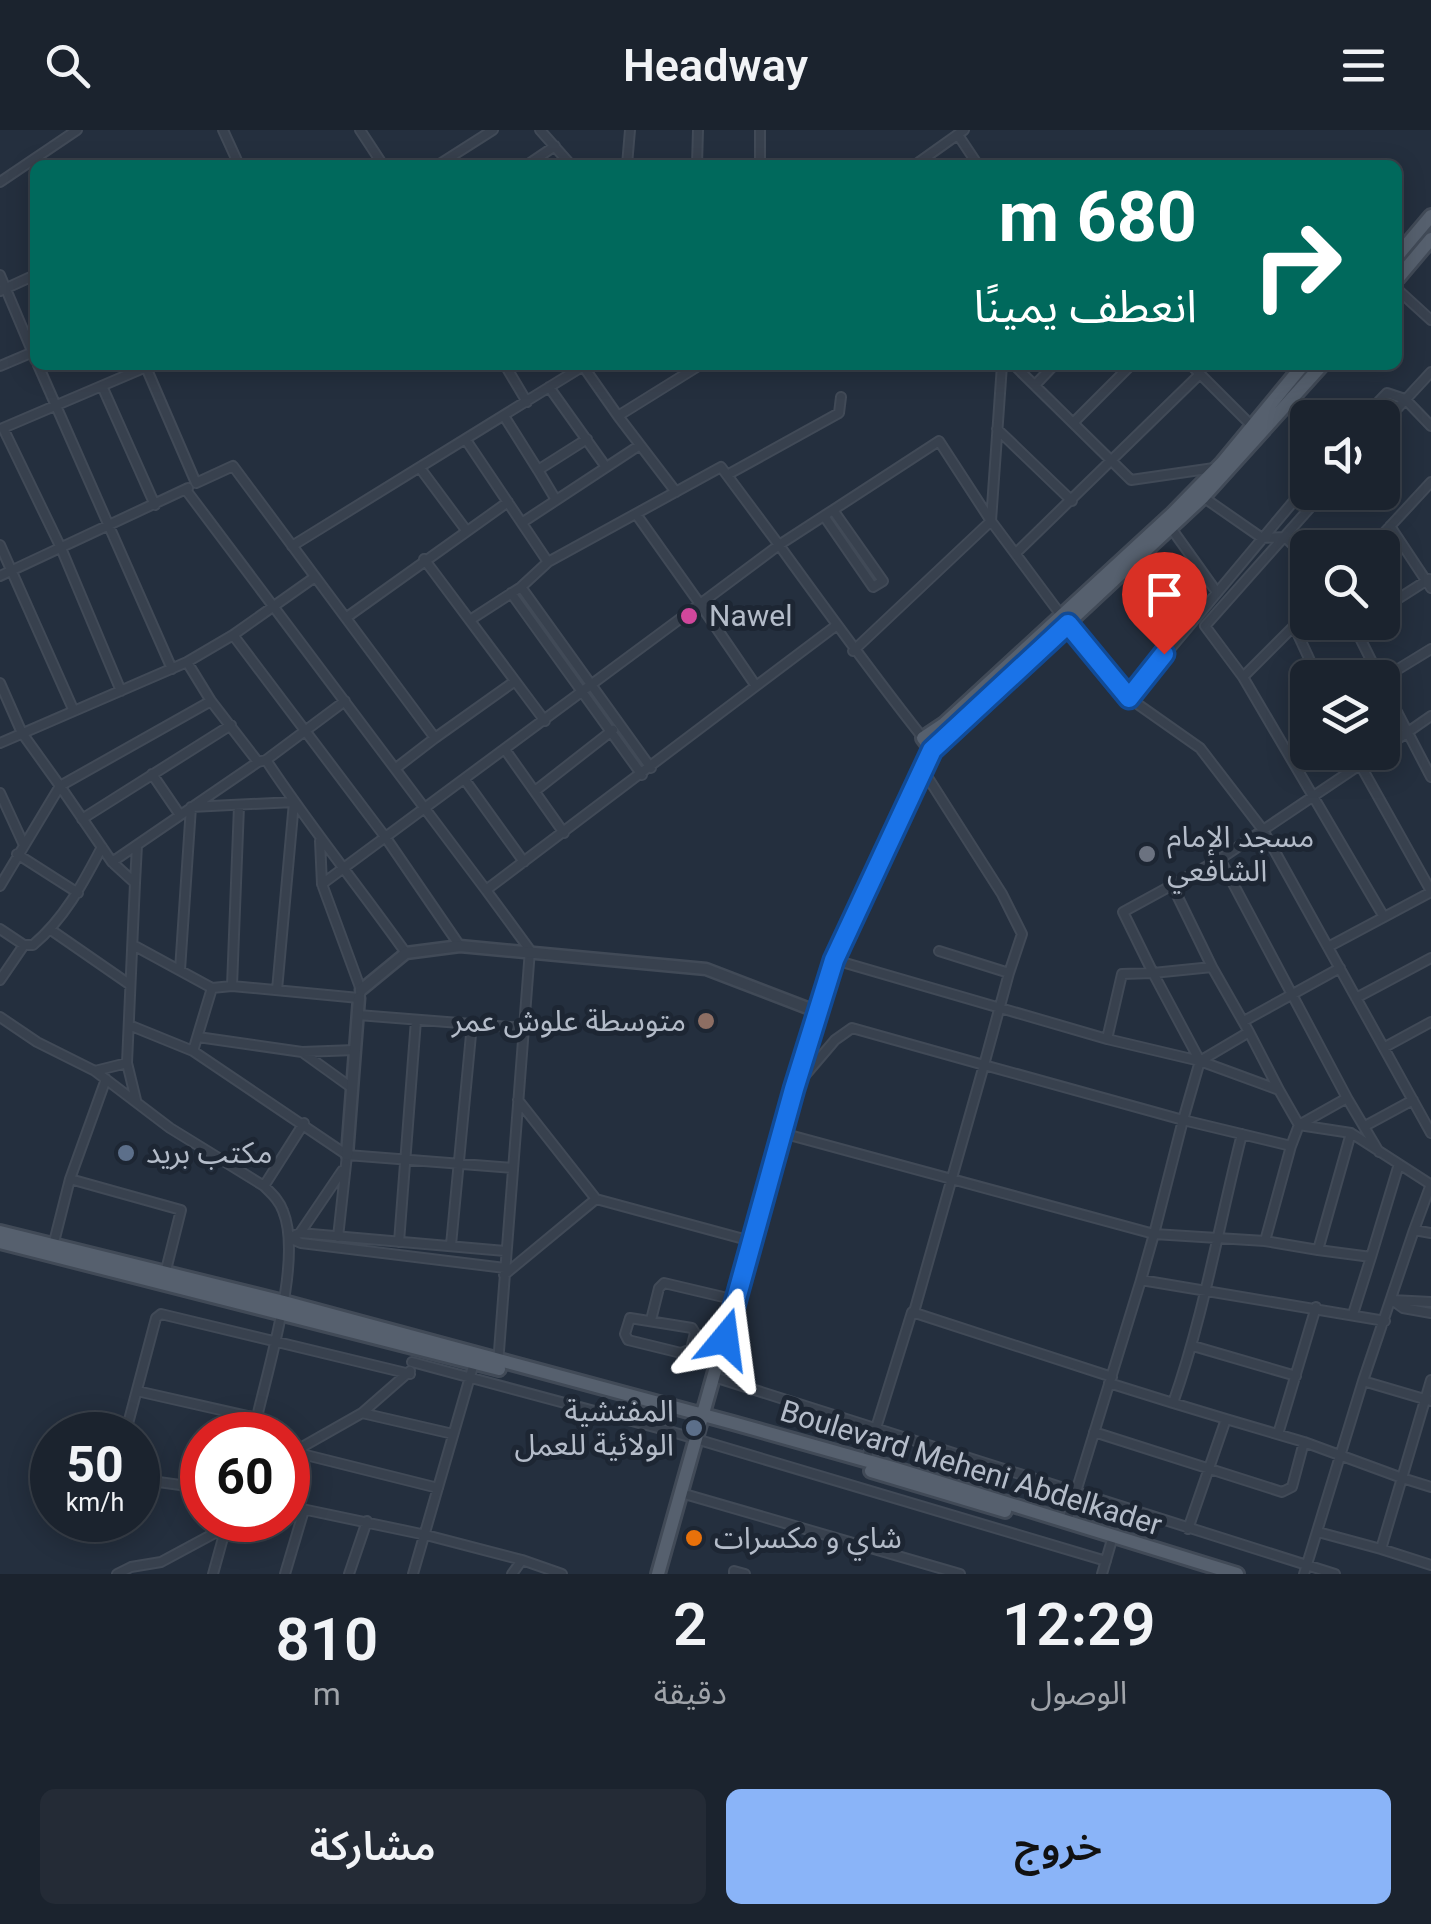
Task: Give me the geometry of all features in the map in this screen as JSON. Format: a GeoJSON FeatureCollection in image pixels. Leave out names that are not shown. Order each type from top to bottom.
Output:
{"type":"FeatureCollection","features":[{"type":"Feature","properties":{"kind":"main road"},"geometry":{"type":"LineString","coordinates":[[1402,250],[1431,216]]}},
{"type":"Feature","properties":{"kind":"main road"},"geometry":{"type":"LineString","coordinates":[[1402,273],[1431,238]]}},
{"type":"Feature","properties":{"kind":"main road"},"geometry":{"type":"LineString","coordinates":[[1064,619],[1218,467],[1299,370]]}},
{"type":"Feature","properties":{"kind":"main road"},"geometry":{"type":"LineString","coordinates":[[658,1574],[700,1440],[794,1089],[834,960],[924,770],[927,744],[1204,497],[1318,370]]}},
{"type":"Feature","properties":{"kind":"main road"},"geometry":{"type":"LineString","coordinates":[[0,1232],[164,1274],[415,1355],[498,1364]]}},
{"type":"Feature","properties":{"kind":"main road"},"geometry":{"type":"LineString","coordinates":[[0,1242],[282,1309]]}},
{"type":"Feature","properties":{"kind":"main road","name":"Boulevard Meheni Abdelkader"},"geometry":{"type":"LineString","coordinates":[[282,1309],[865,1462],[1237,1574]]}},
{"type":"Feature","properties":{"kind":"main road","name":"Boulevard Meheni Abdelkader"},"geometry":{"type":"LineString","coordinates":[[704,1420],[1213,1574]]}},
{"type":"Feature","properties":{"kind":"main road"},"geometry":{"type":"LineString","coordinates":[[666,1574],[684,1494]]}},
{"type":"Feature","properties":{"kind":"street"},"geometry":{"type":"LineString","coordinates":[[33,160],[77,130]]}},
{"type":"Feature","properties":{"kind":"street"},"geometry":{"type":"LineString","coordinates":[[223,130],[236,160]]}},
{"type":"Feature","properties":{"kind":"street"},"geometry":{"type":"LineString","coordinates":[[360,130],[380,160]]}},
{"type":"Feature","properties":{"kind":"street"},"geometry":{"type":"LineString","coordinates":[[446,160],[493,130]]}},
{"type":"Feature","properties":{"kind":"street"},"geometry":{"type":"LineString","coordinates":[[540,130],[567,160]]}},
{"type":"Feature","properties":{"kind":"street"},"geometry":{"type":"LineString","coordinates":[[628,160],[630,130]]}},
{"type":"Feature","properties":{"kind":"street"},"geometry":{"type":"LineString","coordinates":[[696,160],[698,130]]}},
{"type":"Feature","properties":{"kind":"street"},"geometry":{"type":"LineString","coordinates":[[760,130],[760,160]]}},
{"type":"Feature","properties":{"kind":"street"},"geometry":{"type":"LineString","coordinates":[[922,160],[961,132],[975,160]]}},
{"type":"Feature","properties":{"kind":"street"},"geometry":{"type":"LineString","coordinates":[[535,160],[554,146]]}},
{"type":"Feature","properties":{"kind":"street"},"geometry":{"type":"LineString","coordinates":[[0,182],[30,162]]}},
{"type":"Feature","properties":{"kind":"street"},"geometry":{"type":"LineString","coordinates":[[0,275],[3,290],[30,347]]}},
{"type":"Feature","properties":{"kind":"street"},"geometry":{"type":"LineString","coordinates":[[3,290],[30,277]]}},
{"type":"Feature","properties":{"kind":"street"},"geometry":{"type":"LineString","coordinates":[[1402,294],[1431,320]]}},
{"type":"Feature","properties":{"kind":"street"},"geometry":{"type":"LineString","coordinates":[[0,366],[30,358]]}},
{"type":"Feature","properties":{"kind":"street"},"geometry":{"type":"LineString","coordinates":[[40,370],[172,669]]}},
{"type":"Feature","properties":{"kind":"street"},"geometry":{"type":"LineString","coordinates":[[121,691],[61,548],[2,428],[137,370]]}},
{"type":"Feature","properties":{"kind":"street"},"geometry":{"type":"LineString","coordinates":[[148,370],[196,482]]}},
{"type":"Feature","properties":{"kind":"street"},"geometry":{"type":"LineString","coordinates":[[508,370],[527,402]]}},
{"type":"Feature","properties":{"kind":"street"},"geometry":{"type":"LineString","coordinates":[[292,546],[577,370]]}},
{"type":"Feature","properties":{"kind":"street"},"geometry":{"type":"LineString","coordinates":[[587,370],[676,492]]}},
{"type":"Feature","properties":{"kind":"street"},"geometry":{"type":"LineString","coordinates":[[618,416],[692,370]]}},
{"type":"Feature","properties":{"kind":"street"},"geometry":{"type":"LineString","coordinates":[[853,651],[991,521],[1002,370]]}},
{"type":"Feature","properties":{"kind":"street"},"geometry":{"type":"LineString","coordinates":[[1020,370],[1132,480],[1218,467]]}},
{"type":"Feature","properties":{"kind":"street"},"geometry":{"type":"LineString","coordinates":[[1036,384],[1049,370]]}},
{"type":"Feature","properties":{"kind":"street"},"geometry":{"type":"LineString","coordinates":[[1074,422],[1126,370]]}},
{"type":"Feature","properties":{"kind":"street"},"geometry":{"type":"LineString","coordinates":[[1196,370],[1252,426]]}},
{"type":"Feature","properties":{"kind":"street"},"geometry":{"type":"LineString","coordinates":[[1400,404],[1431,372]]}},
{"type":"Feature","properties":{"kind":"street"},"geometry":{"type":"LineString","coordinates":[[1016,553],[1200,374]]}},
{"type":"Feature","properties":{"kind":"street"},"geometry":{"type":"LineString","coordinates":[[102,386],[155,505]]}},
{"type":"Feature","properties":{"kind":"street"},"geometry":{"type":"LineString","coordinates":[[549,387],[606,467]]}},
{"type":"Feature","properties":{"kind":"street"},"geometry":{"type":"LineString","coordinates":[[1380,400],[1387,393],[1404,399],[1431,426]]}},
{"type":"Feature","properties":{"kind":"street"},"geometry":{"type":"LineString","coordinates":[[727,475],[839,413],[842,397]]}},
{"type":"Feature","properties":{"kind":"street"},"geometry":{"type":"LineString","coordinates":[[504,416],[556,500]]}},
{"type":"Feature","properties":{"kind":"street"},"geometry":{"type":"LineString","coordinates":[[997,430],[1072,501]]}},
{"type":"Feature","properties":{"kind":"street"},"geometry":{"type":"LineString","coordinates":[[538,470],[587,439]]}},
{"type":"Feature","properties":{"kind":"street"},"geometry":{"type":"LineString","coordinates":[[466,440],[548,562]]}},
{"type":"Feature","properties":{"kind":"street"},"geometry":{"type":"LineString","coordinates":[[322,884],[779,545],[939,440],[991,521],[1129,698],[1200,748],[1263,830],[1431,1134]]}},
{"type":"Feature","properties":{"kind":"street"},"geometry":{"type":"LineString","coordinates":[[523,522],[640,445]]}},
{"type":"Feature","properties":{"kind":"street"},"geometry":{"type":"LineString","coordinates":[[0,576],[233,466],[435,738]]}},
{"type":"Feature","properties":{"kind":"street"},"geometry":{"type":"LineString","coordinates":[[470,620],[521,588],[548,562],[721,467],[853,651],[927,744]]}},
{"type":"Feature","properties":{"kind":"street"},"geometry":{"type":"LineString","coordinates":[[420,468],[466,530]]}},
{"type":"Feature","properties":{"kind":"street"},"geometry":{"type":"LineString","coordinates":[[1386,530],[1431,482]]}},
{"type":"Feature","properties":{"kind":"street"},"geometry":{"type":"LineString","coordinates":[[186,490],[530,950],[498,1364]]}},
{"type":"Feature","properties":{"kind":"street"},"geometry":{"type":"LineString","coordinates":[[1204,497],[1262,538],[1286,538],[1290,542]]}},
{"type":"Feature","properties":{"kind":"street"},"geometry":{"type":"LineString","coordinates":[[347,616],[508,502]]}},
{"type":"Feature","properties":{"kind":"street"},"geometry":{"type":"LineString","coordinates":[[1129,698],[1290,505]]}},
{"type":"Feature","properties":{"kind":"street"},"geometry":{"type":"LineString","coordinates":[[824,516],[872,588],[883,581],[833,510]]}},
{"type":"Feature","properties":{"kind":"street"},"geometry":{"type":"LineString","coordinates":[[1205,626],[1309,510]]}},
{"type":"Feature","properties":{"kind":"street"},"geometry":{"type":"LineString","coordinates":[[636,514],[756,686]]}},
{"type":"Feature","properties":{"kind":"street"},"geometry":{"type":"LineString","coordinates":[[1390,526],[1430,582],[1400,599]]}},
{"type":"Feature","properties":{"kind":"street"},"geometry":{"type":"LineString","coordinates":[[1171,528],[1216,591]]}},
{"type":"Feature","properties":{"kind":"street"},"geometry":{"type":"LineString","coordinates":[[0,545],[73,709]]}},
{"type":"Feature","properties":{"kind":"street"},"geometry":{"type":"LineString","coordinates":[[424,559],[544,721]]}},
{"type":"Feature","properties":{"kind":"street"},"geometry":{"type":"LineString","coordinates":[[0,743],[187,662],[315,577]]}},
{"type":"Feature","properties":{"kind":"street"},"geometry":{"type":"LineString","coordinates":[[521,588],[652,768]]}},
{"type":"Feature","properties":{"kind":"street"},"geometry":{"type":"LineString","coordinates":[[511,593],[642,775]]}},
{"type":"Feature","properties":{"kind":"street"},"geometry":{"type":"LineString","coordinates":[[1196,615],[1243,677],[1384,917]]}},
{"type":"Feature","properties":{"kind":"street"},"geometry":{"type":"LineString","coordinates":[[486,890],[837,625]]}},
{"type":"Feature","properties":{"kind":"street"},"geometry":{"type":"LineString","coordinates":[[1243,677],[1290,630]]}},
{"type":"Feature","properties":{"kind":"street"},"geometry":{"type":"LineString","coordinates":[[233,635],[386,838],[460,946]]}},
{"type":"Feature","properties":{"kind":"street"},"geometry":{"type":"LineString","coordinates":[[1400,669],[1431,650]]}},
{"type":"Feature","properties":{"kind":"street"},"geometry":{"type":"LineString","coordinates":[[187,662],[211,701],[294,802],[320,841],[346,868],[406,953]]}},
{"type":"Feature","properties":{"kind":"street"},"geometry":{"type":"LineString","coordinates":[[396,768],[515,682]]}},
{"type":"Feature","properties":{"kind":"street"},"geometry":{"type":"LineString","coordinates":[[0,683],[22,733],[112,862],[135,883]]}},
{"type":"Feature","properties":{"kind":"street"},"geometry":{"type":"LineString","coordinates":[[0,886],[60,786],[211,701]]}},
{"type":"Feature","properties":{"kind":"street"},"geometry":{"type":"LineString","coordinates":[[112,862],[346,702]]}},
{"type":"Feature","properties":{"kind":"street"},"geometry":{"type":"LineString","coordinates":[[1400,738],[1431,716]]}},
{"type":"Feature","properties":{"kind":"street"},"geometry":{"type":"LineString","coordinates":[[1400,718],[1431,777]]}},
{"type":"Feature","properties":{"kind":"street"},"geometry":{"type":"LineString","coordinates":[[535,791],[620,724]]}},
{"type":"Feature","properties":{"kind":"street"},"geometry":{"type":"LineString","coordinates":[[82,818],[231,725]]}},
{"type":"Feature","properties":{"kind":"street"},"geometry":{"type":"LineString","coordinates":[[506,751],[564,833]]}},
{"type":"Feature","properties":{"kind":"street"},"geometry":{"type":"LineString","coordinates":[[865,1462],[914,1312],[1022,934],[1002,894],[924,770]]}},
{"type":"Feature","properties":{"kind":"street"},"geometry":{"type":"LineString","coordinates":[[1200,1061],[1123,912],[1220,859],[1353,770]]}},
{"type":"Feature","properties":{"kind":"street"},"geometry":{"type":"LineString","coordinates":[[1328,947],[1431,892],[1362,770]]}},
{"type":"Feature","properties":{"kind":"street"},"geometry":{"type":"LineString","coordinates":[[152,774],[180,814]]}},
{"type":"Feature","properties":{"kind":"street"},"geometry":{"type":"LineString","coordinates":[[466,780],[524,862]]}},
{"type":"Feature","properties":{"kind":"street"},"geometry":{"type":"LineString","coordinates":[[0,792],[23,842]]}},
{"type":"Feature","properties":{"kind":"street"},"geometry":{"type":"LineString","coordinates":[[191,807],[294,802]]}},
{"type":"Feature","properties":{"kind":"street"},"geometry":{"type":"LineString","coordinates":[[277,990],[294,802]]}},
{"type":"Feature","properties":{"kind":"street"},"geometry":{"type":"LineString","coordinates":[[232,986],[238,806]]}},
{"type":"Feature","properties":{"kind":"street"},"geometry":{"type":"LineString","coordinates":[[180,970],[191,807]]}},
{"type":"Feature","properties":{"kind":"street"},"geometry":{"type":"LineString","coordinates":[[320,841],[322,884],[360,994],[338,1237]]}},
{"type":"Feature","properties":{"kind":"street"},"geometry":{"type":"LineString","coordinates":[[136,845],[127,1064],[136,1100]]}},
{"type":"Feature","properties":{"kind":"street"},"geometry":{"type":"LineString","coordinates":[[0,929],[24,945],[33,946],[51,930],[78,893],[102,846]]}},
{"type":"Feature","properties":{"kind":"street"},"geometry":{"type":"LineString","coordinates":[[17,854],[78,893]]}},
{"type":"Feature","properties":{"kind":"street"},"geometry":{"type":"LineString","coordinates":[[1220,859],[1379,1152]]}},
{"type":"Feature","properties":{"kind":"street"},"geometry":{"type":"LineString","coordinates":[[1173,887],[1299,1125]]}},
{"type":"Feature","properties":{"kind":"street"},"geometry":{"type":"LineString","coordinates":[[51,930],[129,984]]}},
{"type":"Feature","properties":{"kind":"street"},"geometry":{"type":"LineString","coordinates":[[133,944],[212,988],[360,994],[406,953],[460,946],[706,969],[818,1012]]}},
{"type":"Feature","properties":{"kind":"street"},"geometry":{"type":"LineString","coordinates":[[0,980],[24,945]]}},
{"type":"Feature","properties":{"kind":"street"},"geometry":{"type":"LineString","coordinates":[[939,951],[1009,973]]}},
{"type":"Feature","properties":{"kind":"street"},"geometry":{"type":"LineString","coordinates":[[1356,998],[1431,958]]}},
{"type":"Feature","properties":{"kind":"street"},"geometry":{"type":"LineString","coordinates":[[834,960],[1107,1040],[1200,1061],[1280,1090]]}},
{"type":"Feature","properties":{"kind":"street"},"geometry":{"type":"LineString","coordinates":[[1107,1040],[1122,974],[1212,967]]}},
{"type":"Feature","properties":{"kind":"street"},"geometry":{"type":"LineString","coordinates":[[1244,1021],[1340,968]]}},
{"type":"Feature","properties":{"kind":"street"},"geometry":{"type":"LineString","coordinates":[[193,1051],[212,988]]}},
{"type":"Feature","properties":{"kind":"street"},"geometry":{"type":"LineString","coordinates":[[358,1015],[524,1028]]}},
{"type":"Feature","properties":{"kind":"street"},"geometry":{"type":"LineString","coordinates":[[0,1017],[37,1042],[96,1071],[170,1128],[277,1198],[289,1238],[282,1309],[257,1412]]}},
{"type":"Feature","properties":{"kind":"street"},"geometry":{"type":"LineString","coordinates":[[399,1242],[416,1020]]}},
{"type":"Feature","properties":{"kind":"street"},"geometry":{"type":"LineString","coordinates":[[1385,1047],[1431,1022]]}},
{"type":"Feature","properties":{"kind":"street"},"geometry":{"type":"LineString","coordinates":[[452,1245],[472,1024]]}},
{"type":"Feature","properties":{"kind":"street"},"geometry":{"type":"LineString","coordinates":[[129,1025],[193,1051],[346,1156],[512,1168]]}},
{"type":"Feature","properties":{"kind":"street"},"geometry":{"type":"LineString","coordinates":[[794,1089],[818,1056],[852,1028],[1291,1146]]}},
{"type":"Feature","properties":{"kind":"street"},"geometry":{"type":"LineString","coordinates":[[1067,1521],[1141,1280],[1200,1061],[1249,1032]]}},
{"type":"Feature","properties":{"kind":"street"},"geometry":{"type":"LineString","coordinates":[[198,1036],[302,1052],[355,1050]]}},
{"type":"Feature","properties":{"kind":"street"},"geometry":{"type":"LineString","coordinates":[[302,1052],[352,1088]]}},
{"type":"Feature","properties":{"kind":"street"},"geometry":{"type":"LineString","coordinates":[[96,1071],[127,1064]]}},
{"type":"Feature","properties":{"kind":"street"},"geometry":{"type":"LineString","coordinates":[[53,1246],[70,1179],[106,1078]]}},
{"type":"Feature","properties":{"kind":"street"},"geometry":{"type":"LineString","coordinates":[[1265,1240],[1299,1125],[1347,1098]]}},
{"type":"Feature","properties":{"kind":"street"},"geometry":{"type":"LineString","coordinates":[[518,1100],[596,1200],[752,1242]]}},
{"type":"Feature","properties":{"kind":"street"},"geometry":{"type":"LineString","coordinates":[[1365,1126],[1413,1100]]}},
{"type":"Feature","properties":{"kind":"street"},"geometry":{"type":"LineString","coordinates":[[264,1186],[304,1124]]}},
{"type":"Feature","properties":{"kind":"street"},"geometry":{"type":"LineString","coordinates":[[1299,1125],[1351,1133],[1430,1184],[1305,1570]]}},
{"type":"Feature","properties":{"kind":"street"},"geometry":{"type":"LineString","coordinates":[[782,1133],[1154,1234],[1265,1240],[1370,1257]]}},
{"type":"Feature","properties":{"kind":"street"},"geometry":{"type":"LineString","coordinates":[[1318,1250],[1351,1133]]}},
{"type":"Feature","properties":{"kind":"street"},"geometry":{"type":"LineString","coordinates":[[1173,1403],[1193,1346],[1242,1134]]}},
{"type":"Feature","properties":{"kind":"street"},"geometry":{"type":"LineString","coordinates":[[1354,1314],[1399,1164]]}},
{"type":"Feature","properties":{"kind":"street"},"geometry":{"type":"LineString","coordinates":[[300,1233],[343,1170]]}},
{"type":"Feature","properties":{"kind":"street"},"geometry":{"type":"LineString","coordinates":[[70,1179],[180,1210],[164,1274]]}},
{"type":"Feature","properties":{"kind":"street"},"geometry":{"type":"LineString","coordinates":[[289,1238],[301,1243],[505,1272],[596,1200]]}},
{"type":"Feature","properties":{"kind":"street"},"geometry":{"type":"LineString","coordinates":[[1414,1230],[1431,1233]]}},
{"type":"Feature","properties":{"kind":"street"},"geometry":{"type":"LineString","coordinates":[[289,1238],[300,1233],[505,1252]]}},
{"type":"Feature","properties":{"kind":"street"},"geometry":{"type":"LineString","coordinates":[[1141,1280],[1385,1320]]}},
{"type":"Feature","properties":{"kind":"street"},"geometry":{"type":"LineString","coordinates":[[651,1320],[658,1288],[664,1282],[736,1300]]}},
{"type":"Feature","properties":{"kind":"street"},"geometry":{"type":"LineString","coordinates":[[1392,1300],[1431,1302]]}},
{"type":"Feature","properties":{"kind":"street"},"geometry":{"type":"LineString","coordinates":[[1392,1300],[1403,1308],[1431,1312]]}},
{"type":"Feature","properties":{"kind":"street"},"geometry":{"type":"LineString","coordinates":[[1278,1434],[1316,1307]]}},
{"type":"Feature","properties":{"kind":"street"},"geometry":{"type":"LineString","coordinates":[[914,1312],[1173,1403],[1304,1442],[1431,1487]]}},
{"type":"Feature","properties":{"kind":"street"},"geometry":{"type":"LineString","coordinates":[[130,1412],[156,1318],[161,1314],[410,1374]]}},
{"type":"Feature","properties":{"kind":"street"},"geometry":{"type":"LineString","coordinates":[[630,1318],[651,1320],[692,1328],[695,1333],[691,1349],[681,1353],[626,1338],[630,1318]]}},
{"type":"Feature","properties":{"kind":"street"},"geometry":{"type":"LineString","coordinates":[[1193,1346],[1296,1376]]}},
{"type":"Feature","properties":{"kind":"street"},"geometry":{"type":"LineString","coordinates":[[310,1443],[362,1413],[410,1374],[415,1355],[469,1378],[700,1440],[1106,1561]]}},
{"type":"Feature","properties":{"kind":"street"},"geometry":{"type":"LineString","coordinates":[[413,1574],[474,1363]]}},
{"type":"Feature","properties":{"kind":"street"},"geometry":{"type":"LineString","coordinates":[[714,1377],[1188,1528],[1305,1570],[1335,1574]]}},
{"type":"Feature","properties":{"kind":"street"},"geometry":{"type":"LineString","coordinates":[[1382,1549],[1431,1380]]}},
{"type":"Feature","properties":{"kind":"street"},"geometry":{"type":"LineString","coordinates":[[1364,1381],[1428,1400]]}},
{"type":"Feature","properties":{"kind":"street"},"geometry":{"type":"LineString","coordinates":[[136,1391],[229,1412]]}},
{"type":"Feature","properties":{"kind":"street"},"geometry":{"type":"LineString","coordinates":[[362,1413],[453,1434]]}},
{"type":"Feature","properties":{"kind":"street"},"geometry":{"type":"LineString","coordinates":[[1188,1528],[1226,1419]]}},
{"type":"Feature","properties":{"kind":"street"},"geometry":{"type":"LineString","coordinates":[[1094,1432],[1288,1491],[1304,1442]]}},
{"type":"Feature","properties":{"kind":"street"},"geometry":{"type":"LineString","coordinates":[[310,1458],[438,1488]]}},
{"type":"Feature","properties":{"kind":"street"},"geometry":{"type":"LineString","coordinates":[[684,1494],[960,1574]]}},
{"type":"Feature","properties":{"kind":"street"},"geometry":{"type":"LineString","coordinates":[[310,1511],[368,1521],[562,1574]]}},
{"type":"Feature","properties":{"kind":"street"},"geometry":{"type":"LineString","coordinates":[[349,1574],[368,1521]]}},
{"type":"Feature","properties":{"kind":"street"},"geometry":{"type":"LineString","coordinates":[[1318,1532],[1431,1565]]}},
{"type":"Feature","properties":{"kind":"street"},"geometry":{"type":"LineString","coordinates":[[117,1574],[161,1562],[195,1542]]}},
{"type":"Feature","properties":{"kind":"street"},"geometry":{"type":"LineString","coordinates":[[213,1574],[221,1542]]}},
{"type":"Feature","properties":{"kind":"street"},"geometry":{"type":"LineString","coordinates":[[285,1574],[294,1542]]}},
{"type":"Feature","properties":{"kind":"street"},"geometry":{"type":"LineString","coordinates":[[1102,1574],[1112,1543]]}},
{"type":"Feature","properties":{"kind":"street"},"geometry":{"type":"LineString","coordinates":[[512,1574],[522,1560]]}},
{"type":"Feature","properties":{"kind":"street"},"geometry":{"type":"LineString","coordinates":[[734,1574],[745,1574]]}},
{"type":"Feature","properties":{"kind":"place","name":"Nawel"},"geometry":{"type":"Point","coordinates":[689,616]}},
{"type":"Feature","properties":{"kind":"place","name":"مسجد الإمام الشافعي"},"geometry":{"type":"Point","coordinates":[1147,854]}},
{"type":"Feature","properties":{"kind":"place","name":"متوسطة علوش عمر"},"geometry":{"type":"Point","coordinates":[706,1021]}},
{"type":"Feature","properties":{"kind":"place","name":"مكتب بريد"},"geometry":{"type":"Point","coordinates":[126,1153]}},
{"type":"Feature","properties":{"kind":"place","name":"المفتشية الولائية للعمل"},"geometry":{"type":"Point","coordinates":[694,1428]}},
{"type":"Feature","properties":{"kind":"place","name":"شاي و مكسرات"},"geometry":{"type":"Point","coordinates":[694,1538]}},
{"type":"Feature","properties":{"kind":"route"},"geometry":{"type":"LineString","coordinates":[[725,1339],[834,960],[932,750],[1068,624],[1129,698],[1164,654]]}}]}
